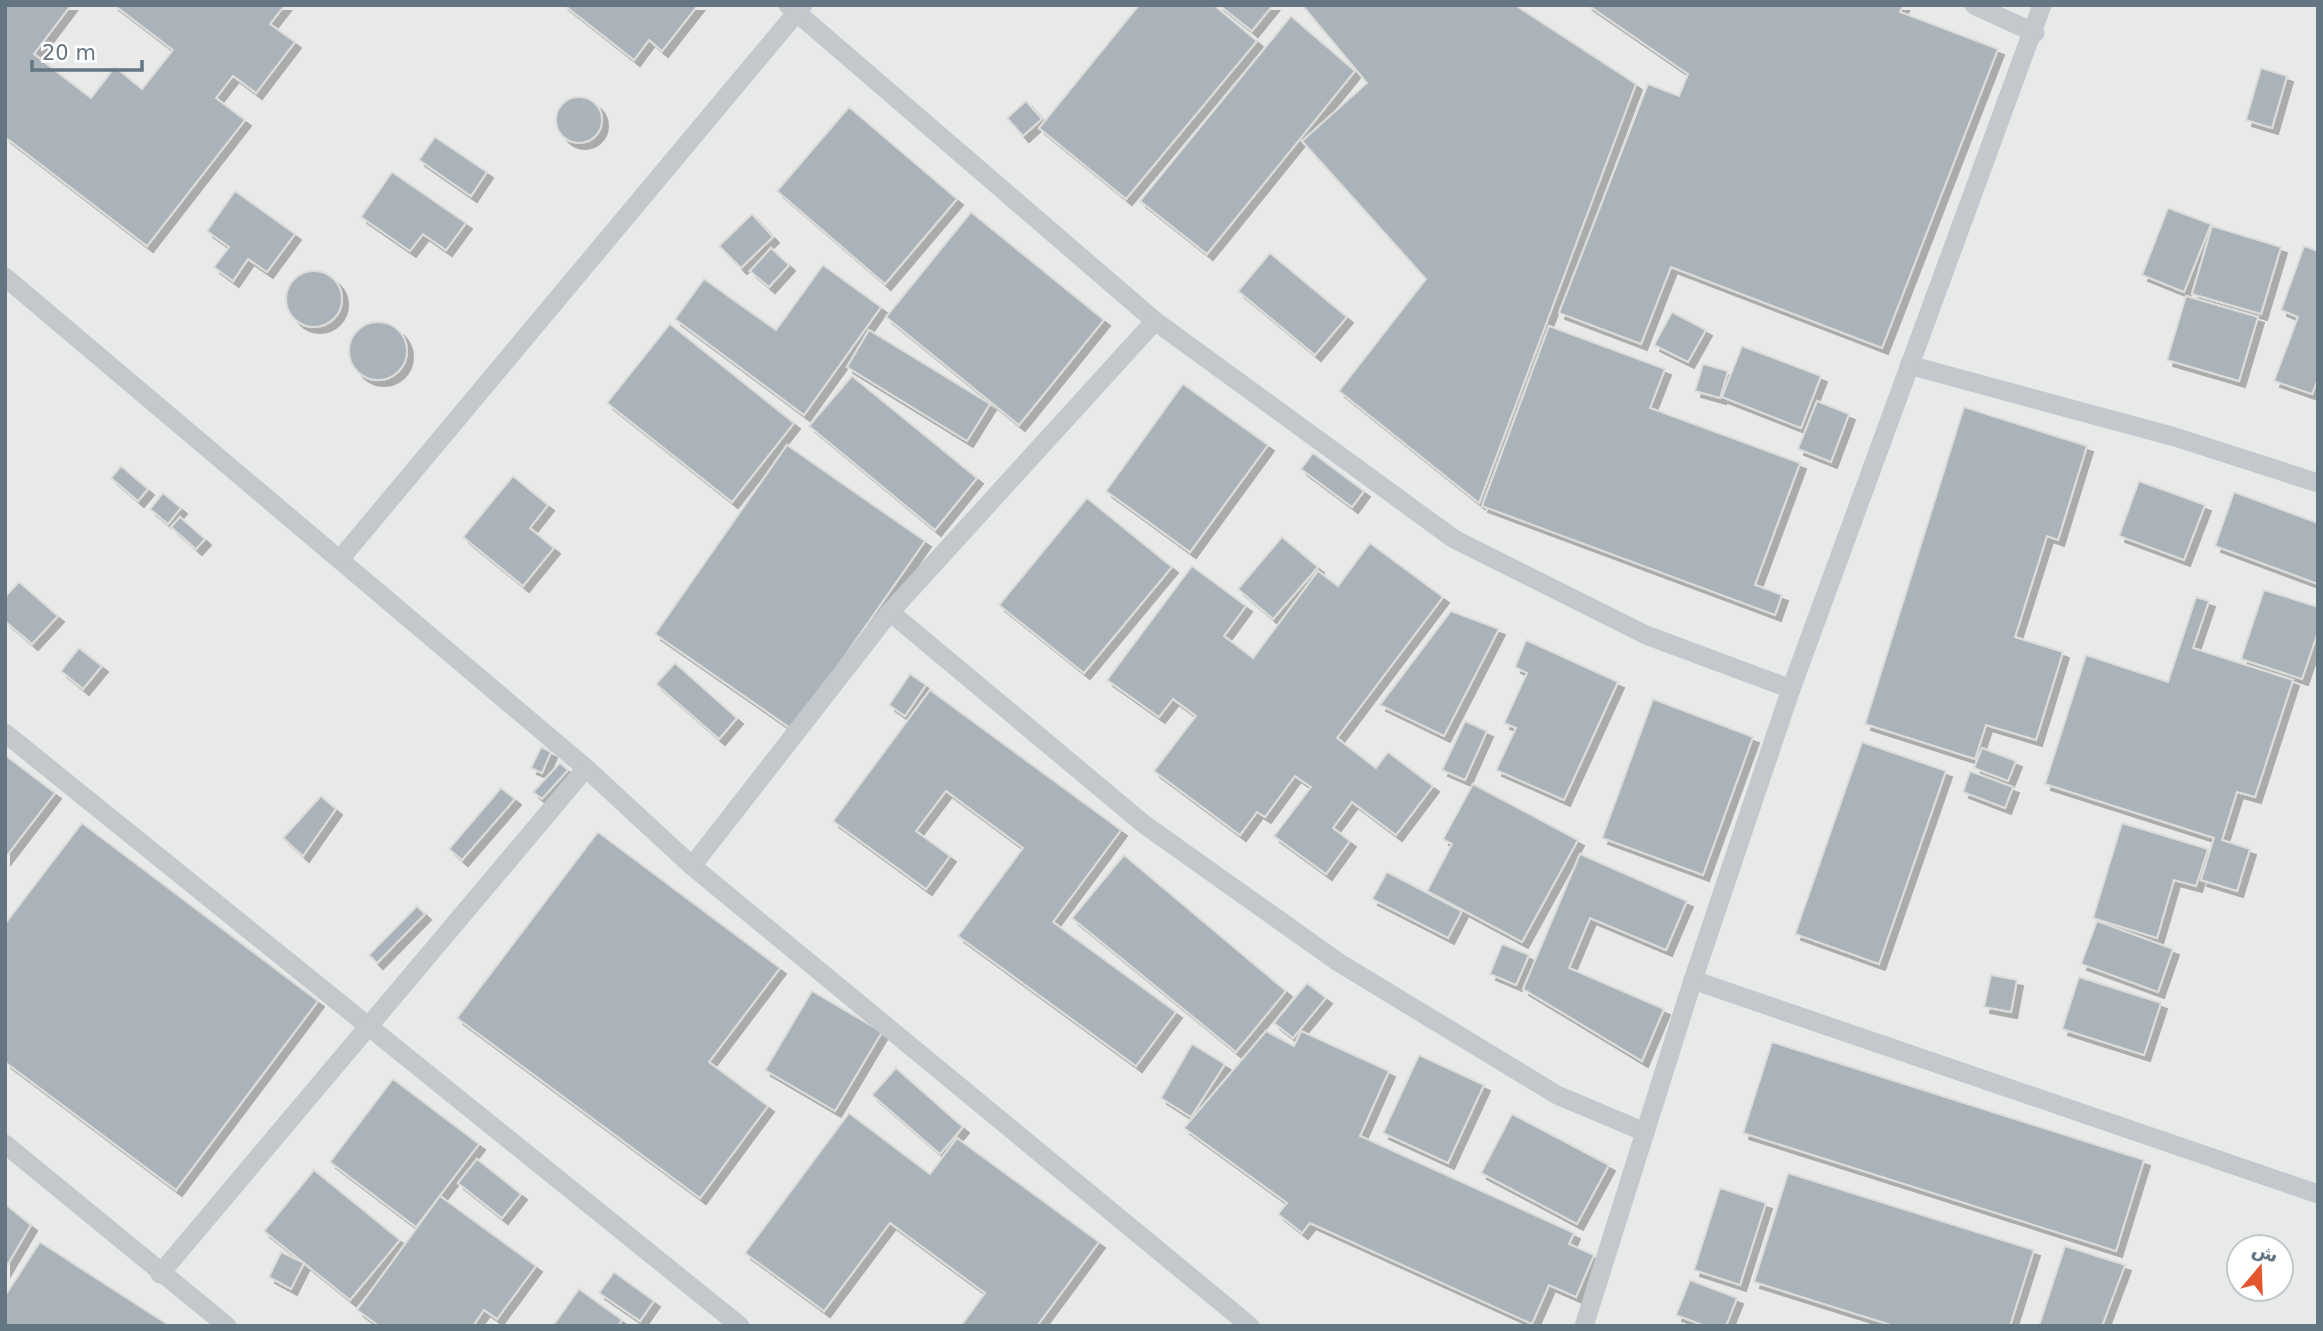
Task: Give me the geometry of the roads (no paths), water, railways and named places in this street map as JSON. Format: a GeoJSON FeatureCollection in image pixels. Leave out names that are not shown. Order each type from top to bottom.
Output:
{"type":"FeatureCollection","features":[{"type":"Feature","properties":{"kind":"lane"},"geometry":{"type":"LineString","coordinates":[[1974,5],[2035,33]]}},
{"type":"Feature","properties":{"kind":"lane"},"geometry":{"type":"LineString","coordinates":[[1584,1326],[1693,980],[1791,689],[1909,365],[2035,33],[2042,5]]}},
{"type":"Feature","properties":{"kind":"lane"},"geometry":{"type":"LineString","coordinates":[[341,558],[796,8],[1155,321],[1454,539],[1646,635],[1791,689]]}},
{"type":"Feature","properties":{"kind":"lane"},"geometry":{"type":"LineString","coordinates":[[5,277],[341,558],[586,768],[692,866],[1250,1326]]}},
{"type":"Feature","properties":{"kind":"lane"},"geometry":{"type":"LineString","coordinates":[[692,866],[890,612],[1155,321]]}},
{"type":"Feature","properties":{"kind":"lane"},"geometry":{"type":"LineString","coordinates":[[1909,365],[2175,437],[2318,483]]}},
{"type":"Feature","properties":{"kind":"lane"},"geometry":{"type":"LineString","coordinates":[[890,612],[1145,825],[1338,962],[1557,1095],[1645,1132]]}},
{"type":"Feature","properties":{"kind":"lane"},"geometry":{"type":"LineString","coordinates":[[5,733],[740,1326]]}},
{"type":"Feature","properties":{"kind":"lane"},"geometry":{"type":"LineString","coordinates":[[160,1274],[586,768]]}},
{"type":"Feature","properties":{"kind":"lane"},"geometry":{"type":"LineString","coordinates":[[1693,980],[2318,1194]]}},
{"type":"Feature","properties":{"kind":"lane"},"geometry":{"type":"LineString","coordinates":[[5,1144],[160,1274],[227,1326]]}}]}
